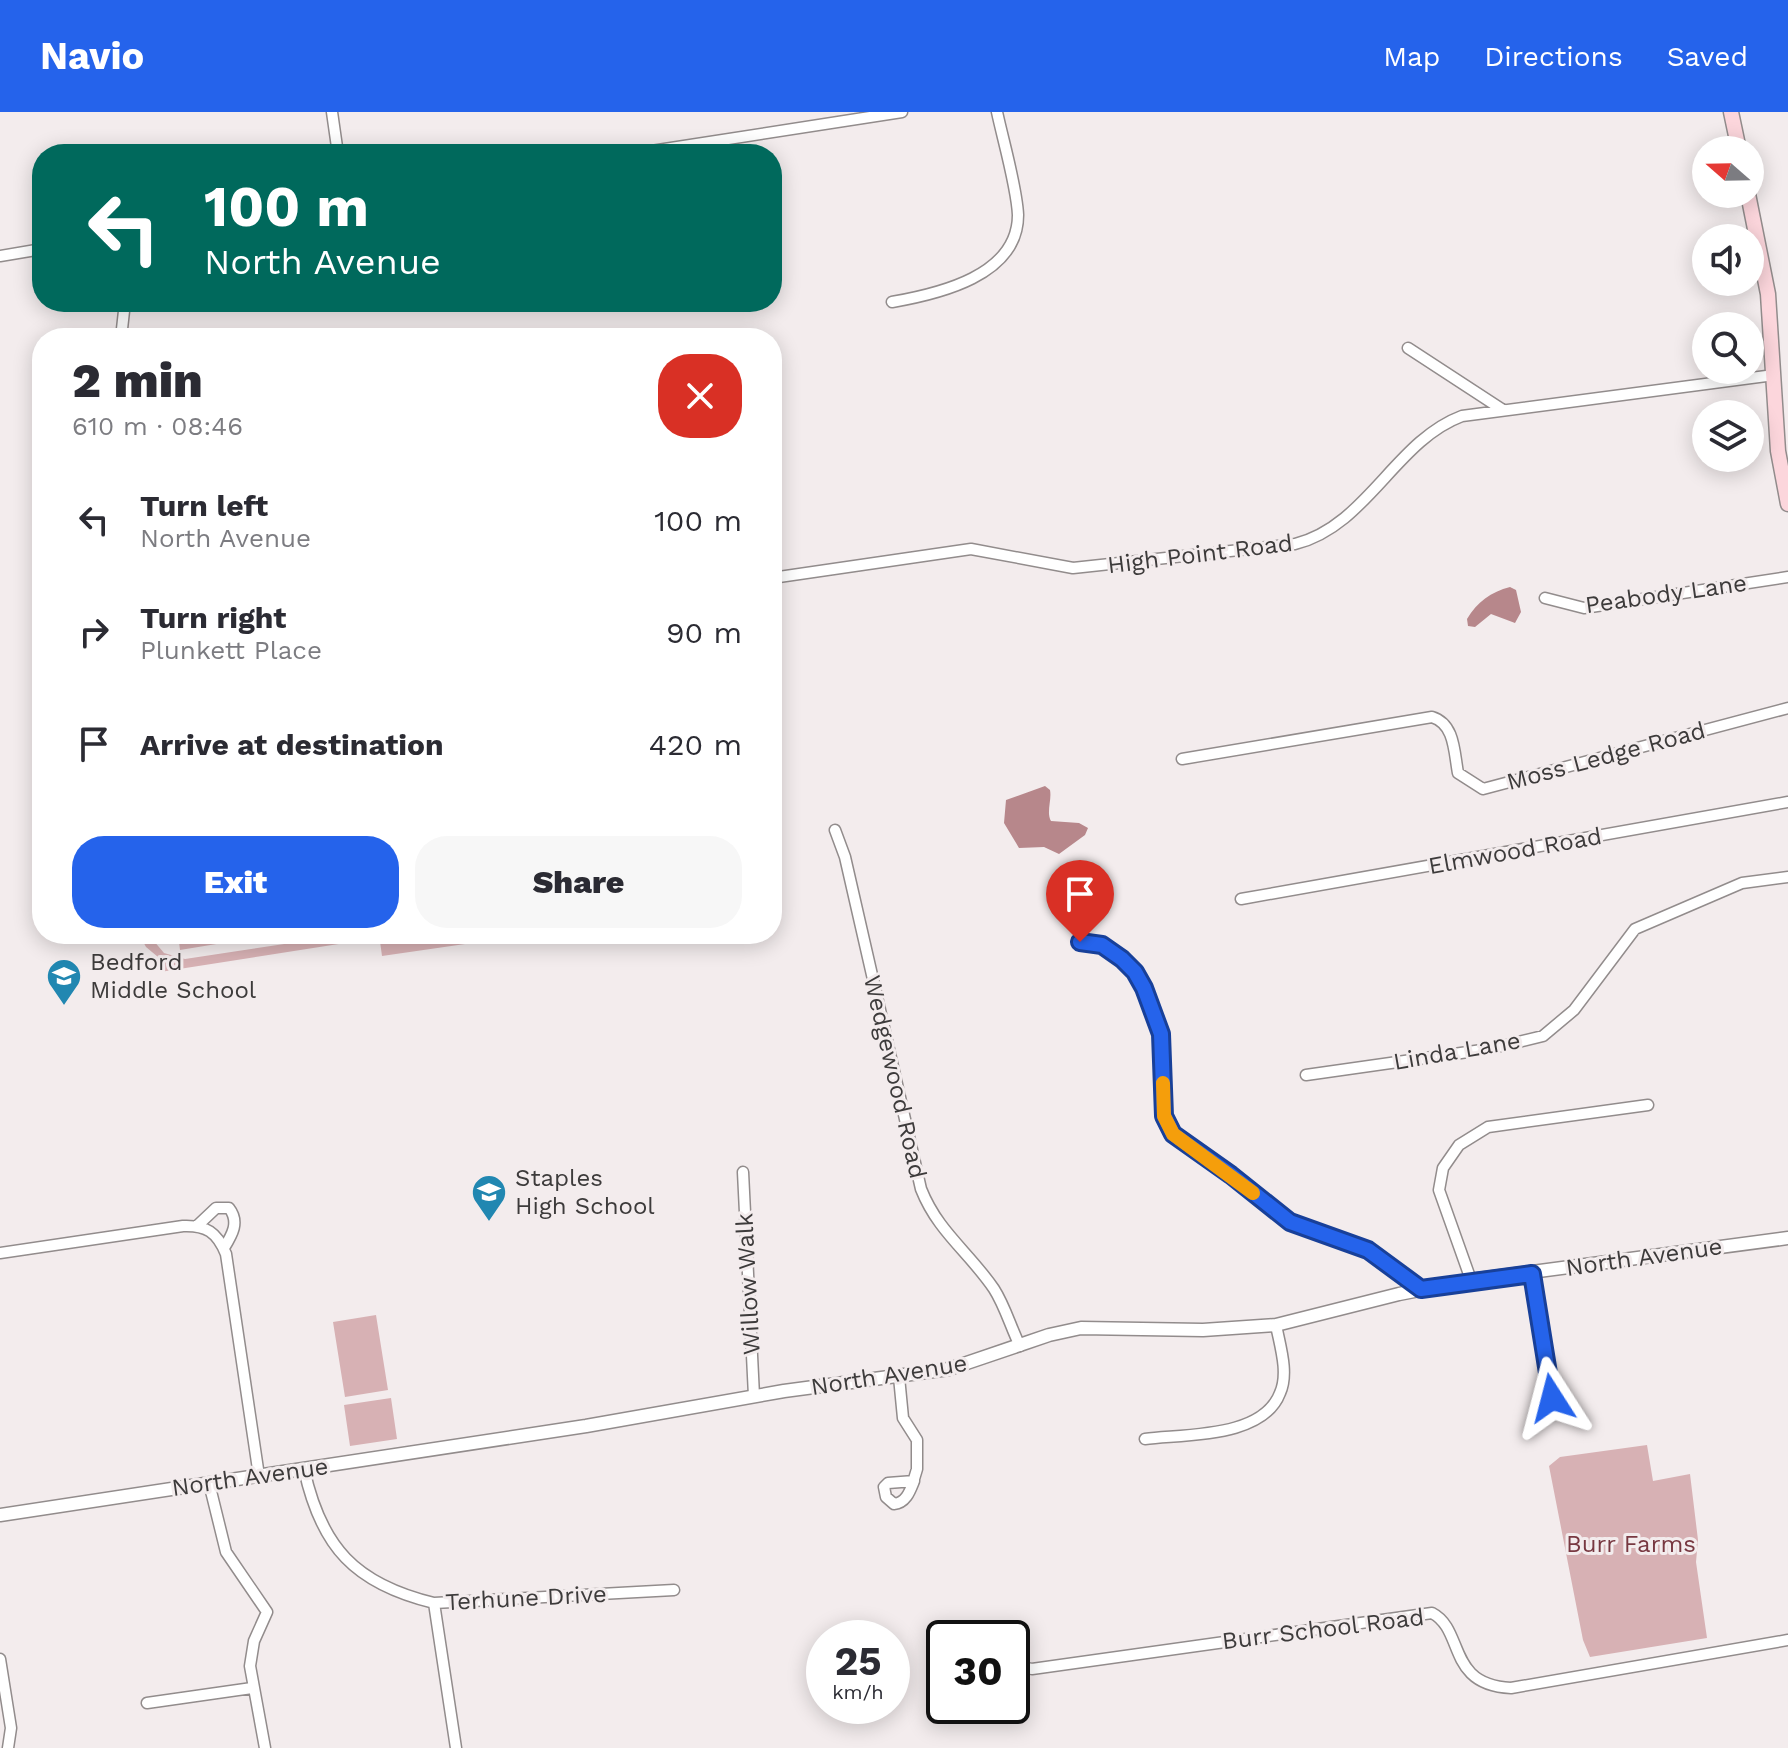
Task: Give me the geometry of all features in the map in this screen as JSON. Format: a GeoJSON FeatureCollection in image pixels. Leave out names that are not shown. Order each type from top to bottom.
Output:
{"type":"FeatureCollection","features":[{"type":"Feature","properties":{"kind":"main road"},"geometry":{"type":"LineString","coordinates":[[1731,112],[1736,136]]}},
{"type":"Feature","properties":{"kind":"main road"},"geometry":{"type":"LineString","coordinates":[[1751,208],[1768,294],[1774,375],[1782,404],[1778,451],[1788,504]]}},
{"type":"Feature","properties":{"kind":"street"},"geometry":{"type":"LineString","coordinates":[[332,112],[337,144]]}},
{"type":"Feature","properties":{"kind":"street"},"geometry":{"type":"LineString","coordinates":[[696,144],[902,112]]}},
{"type":"Feature","properties":{"kind":"street"},"geometry":{"type":"LineString","coordinates":[[892,302],[923,297],[980,276],[1005,250],[1014,234],[1018,215],[997,112]]}},
{"type":"Feature","properties":{"kind":"street"},"geometry":{"type":"LineString","coordinates":[[0,256],[32,251]]}},
{"type":"Feature","properties":{"kind":"street"},"geometry":{"type":"LineString","coordinates":[[1408,348],[1503,410]]}},
{"type":"Feature","properties":{"kind":"street","name":"High Point Road"},"geometry":{"type":"LineString","coordinates":[[782,577],[971,549],[1073,568],[1295,544],[1318,538],[1344,520],[1433,429],[1462,416],[1774,375]]}},
{"type":"Feature","properties":{"kind":"street","name":"Peabody Lane"},"geometry":{"type":"LineString","coordinates":[[1545,598],[1584,608],[1788,577]]}},
{"type":"Feature","properties":{"kind":"street","name":"Moss Ledge Road"},"geometry":{"type":"LineString","coordinates":[[1182,759],[1432,717],[1443,722],[1449,730],[1458,773],[1483,789],[1788,708]]}},
{"type":"Feature","properties":{"kind":"street","name":"Elmwood Road"},"geometry":{"type":"LineString","coordinates":[[1241,899],[1788,802]]}},
{"type":"Feature","properties":{"kind":"street","name":"Wedgewood Road"},"geometry":{"type":"LineString","coordinates":[[835,830],[845,857],[921,1189],[939,1226],[974,1262],[996,1292],[1020,1346]]}},
{"type":"Feature","properties":{"kind":"street","name":"Linda Lane"},"geometry":{"type":"LineString","coordinates":[[1306,1075],[1489,1049],[1543,1036],[1574,1010],[1635,929],[1742,883],[1788,877]]}},
{"type":"Feature","properties":{"kind":"street"},"geometry":{"type":"LineString","coordinates":[[1080,942],[1102,945],[1122,959],[1135,972],[1149,999],[1161,1034],[1164,1116],[1173,1134],[1290,1222],[1368,1250],[1421,1289]]}},
{"type":"Feature","properties":{"kind":"street"},"geometry":{"type":"LineString","coordinates":[[1471,1280],[1439,1190],[1443,1168],[1459,1145],[1488,1127],[1648,1105]]}},
{"type":"Feature","properties":{"kind":"street","name":"Willow Walk"},"geometry":{"type":"LineString","coordinates":[[743,1172],[754,1396]]}},
{"type":"Feature","properties":{"kind":"street"},"geometry":{"type":"LineString","coordinates":[[0,1253],[198,1225],[216,1208],[229,1208],[234,1230],[224,1248]]}},
{"type":"Feature","properties":{"kind":"street"},"geometry":{"type":"LineString","coordinates":[[198,1225],[213,1233],[224,1248],[259,1476]]}},
{"type":"Feature","properties":{"kind":"street","name":"North Avenue"},"geometry":{"type":"LineString","coordinates":[[0,1515],[687,1410],[754,1396],[899,1377],[973,1363],[1081,1328],[1203,1330],[1276,1325],[1421,1289],[1471,1280],[1532,1274],[1783,1236]]}},
{"type":"Feature","properties":{"kind":"street"},"geometry":{"type":"LineString","coordinates":[[1532,1274],[1552,1398]]}},
{"type":"Feature","properties":{"kind":"street"},"geometry":{"type":"LineString","coordinates":[[1145,1439],[1246,1426],[1266,1414],[1280,1394],[1283,1377],[1276,1325]]}},
{"type":"Feature","properties":{"kind":"street"},"geometry":{"type":"LineString","coordinates":[[899,1377],[903,1418],[917,1440],[914,1481]]}},
{"type":"Feature","properties":{"kind":"street","name":"Terhune Drive"},"geometry":{"type":"LineString","coordinates":[[304,1469],[313,1508],[325,1534],[350,1563],[392,1590],[434,1603],[674,1590]]}},
{"type":"Feature","properties":{"kind":"street"},"geometry":{"type":"LineString","coordinates":[[209,1483],[226,1552],[267,1612],[250,1659],[252,1688],[265,1748]]}},
{"type":"Feature","properties":{"kind":"street"},"geometry":{"type":"LineString","coordinates":[[434,1603],[456,1748]]}},
{"type":"Feature","properties":{"kind":"street","name":"Burr School Road"},"geometry":{"type":"LineString","coordinates":[[1030,1669],[1432,1613],[1441,1619],[1458,1654],[1476,1678],[1488,1685],[1511,1688],[1788,1640]]}},
{"type":"Feature","properties":{"kind":"street"},"geometry":{"type":"LineString","coordinates":[[0,1659],[11,1728],[8,1748]]}},
{"type":"Feature","properties":{"kind":"street"},"geometry":{"type":"LineString","coordinates":[[147,1703],[252,1688]]}},
{"type":"Feature","properties":{"kind":"green space"},"geometry":{"type":"Polygon","coordinates":[[[144,944],[156,944],[164,953],[185,959],[284,944],[339,944],[160,972],[158,964],[164,962],[144,944]]]}},
{"type":"Feature","properties":{"kind":"green space"},"geometry":{"type":"Polygon","coordinates":[[[179,944],[217,944],[180,950],[179,944]]]}},
{"type":"Feature","properties":{"kind":"green space"},"geometry":{"type":"Polygon","coordinates":[[[380,944],[465,944],[382,956],[380,944]]]}},
{"type":"Feature","properties":{"kind":"green space"},"geometry":{"type":"Polygon","coordinates":[[[376,1315],[388,1390],[345,1397],[333,1322],[376,1315]]]}},
{"type":"Feature","properties":{"kind":"green space"},"geometry":{"type":"Polygon","coordinates":[[[391,1398],[397,1439],[350,1446],[344,1405],[391,1398]]]}},
{"type":"Feature","properties":{"kind":"green space","name":"Burr Farms"},"geometry":{"type":"Polygon","coordinates":[[[1647,1445],[1653,1481],[1690,1474],[1698,1540],[1696,1562],[1707,1638],[1590,1657],[1583,1640],[1549,1466],[1560,1457],[1647,1445]]]}},
{"type":"Feature","properties":{"kind":"shaded area"},"geometry":{"type":"Polygon","coordinates":[[[1510,587],[1516,590],[1521,612],[1515,623],[1491,614],[1475,627],[1468,626],[1467,619],[1480,603],[1510,587]]]}},
{"type":"Feature","properties":{"kind":"shaded area"},"geometry":{"type":"Polygon","coordinates":[[[1045,786],[1050,790],[1051,821],[1079,823],[1088,828],[1085,835],[1059,854],[1044,847],[1019,848],[1004,823],[1006,800],[1045,786]]]}},
{"type":"Feature","properties":{"kind":"slow traffic"},"geometry":{"type":"LineString","coordinates":[[1163,1083],[1164,1116],[1173,1134],[1253,1193]]}},
{"type":"Feature","properties":{"kind":"place","name":"Bedford Middle School"},"geometry":{"type":"Point","coordinates":[64,1007]}},
{"type":"Feature","properties":{"kind":"place","name":"Staples High School"},"geometry":{"type":"Point","coordinates":[489,1223]}},
{"type":"Feature","properties":{"kind":"route"},"geometry":{"type":"LineString","coordinates":[[1080,942],[1102,945],[1122,959],[1135,972],[1144,988],[1161,1034],[1164,1116],[1173,1134],[1290,1222],[1368,1250],[1387,1261],[1421,1289],[1532,1274],[1552,1398]]}}]}
